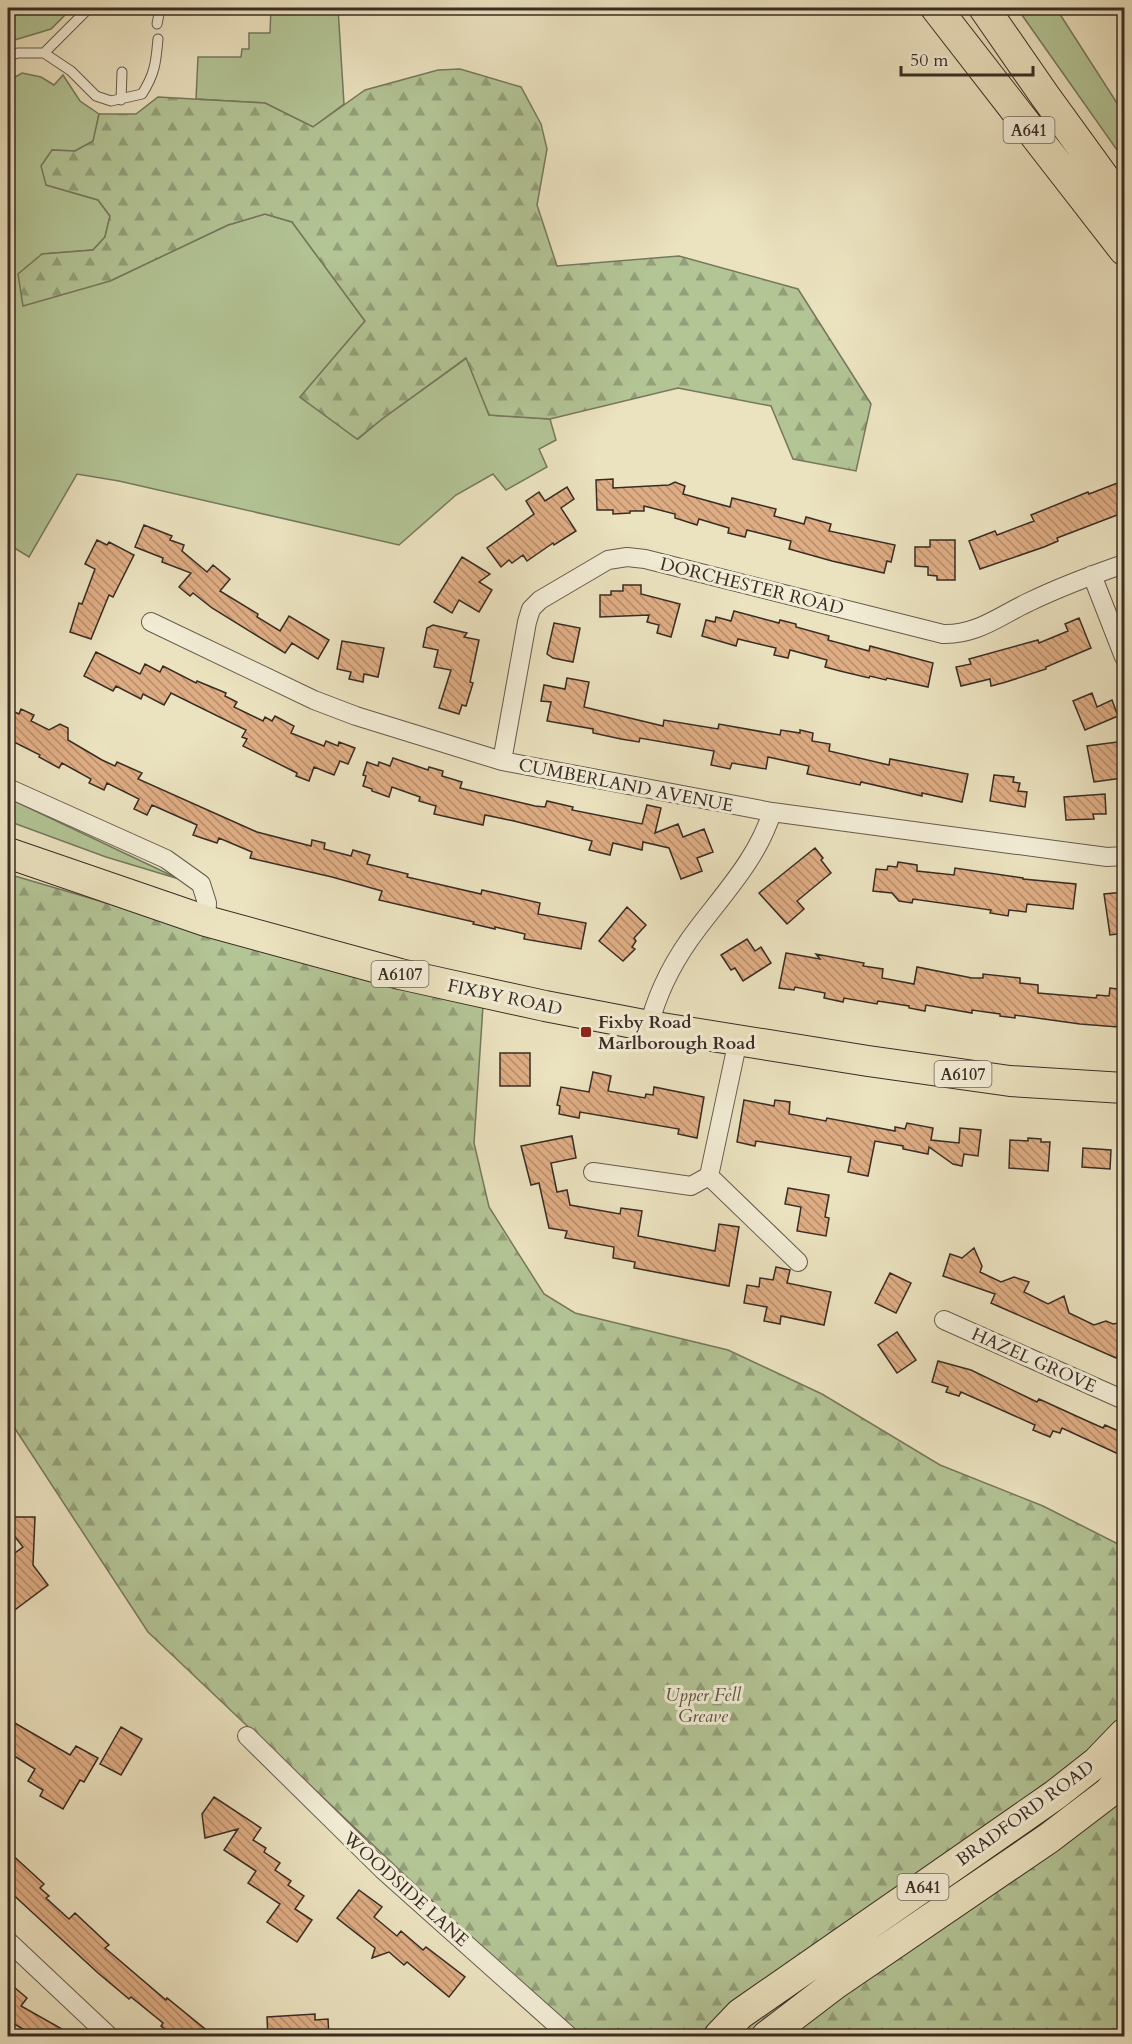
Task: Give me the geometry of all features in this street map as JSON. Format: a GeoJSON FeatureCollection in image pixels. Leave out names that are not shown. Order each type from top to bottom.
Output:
{"type":"FeatureCollection","features":[{"type":"Feature","properties":{"kind":"main road","name":"A641"},"geometry":{"type":"LineString","coordinates":[[936,8],[1125,250]]}},
{"type":"Feature","properties":{"kind":"main road","name":"A641"},"geometry":{"type":"LineString","coordinates":[[984,8],[1125,205]]}},
{"type":"Feature","properties":{"kind":"main road","name":"FIXBY ROAD"},"geometry":{"type":"LineString","coordinates":[[8,854],[206,921],[400,974],[649,1026],[738,1040],[1010,1081],[1125,1088]]}},
{"type":"Feature","properties":{"kind":"main road","name":"BRADFORD ROAD"},"geometry":{"type":"LineString","coordinates":[[719,2037],[740,2014],[1054,1795],[1097,1762],[1125,1734]]}},
{"type":"Feature","properties":{"kind":"main road","name":"BRADFORD ROAD"},"geometry":{"type":"LineString","coordinates":[[767,2037],[835,1984],[1049,1838],[1107,1793],[1125,1775]]}},
{"type":"Feature","properties":{"kind":"street","name":"DORCHESTER ROAD"},"geometry":{"type":"LineString","coordinates":[[502,761],[531,609],[540,600],[608,560],[627,556],[645,559],[943,634],[960,634],[976,630],[1027,603],[1092,575],[1125,564]]}},
{"type":"Feature","properties":{"kind":"street"},"geometry":{"type":"LineString","coordinates":[[1092,575],[1125,657]]}},
{"type":"Feature","properties":{"kind":"street","name":"CUMBERLAND AVENUE"},"geometry":{"type":"LineString","coordinates":[[151,622],[314,700],[377,723],[502,761],[772,812],[1107,857],[1125,856]]}},
{"type":"Feature","properties":{"kind":"street"},"geometry":{"type":"LineString","coordinates":[[8,788],[166,859],[201,884],[207,903],[206,921]]}},
{"type":"Feature","properties":{"kind":"street"},"geometry":{"type":"LineString","coordinates":[[649,1026],[660,992],[673,966],[696,931],[753,855],[765,833],[772,812]]}},
{"type":"Feature","properties":{"kind":"street"},"geometry":{"type":"LineString","coordinates":[[593,1172],[691,1186],[709,1176],[738,1040]]}},
{"type":"Feature","properties":{"kind":"street"},"geometry":{"type":"LineString","coordinates":[[709,1176],[798,1262]]}},
{"type":"Feature","properties":{"kind":"street","name":"HAZEL GROVE"},"geometry":{"type":"LineString","coordinates":[[944,1320],[1125,1400]]}},
{"type":"Feature","properties":{"kind":"street","name":"WOODSIDE LANE"},"geometry":{"type":"LineString","coordinates":[[247,1736],[383,1870],[569,2037]]}},
{"type":"Feature","properties":{"kind":"street"},"geometry":{"type":"LineString","coordinates":[[8,1941],[109,2037]]}},
{"type":"Feature","properties":{"kind":"lane"},"geometry":{"type":"LineString","coordinates":[[44,53],[89,8]]}},
{"type":"Feature","properties":{"kind":"lane"},"geometry":{"type":"LineString","coordinates":[[156,8],[159,14],[158,24]]}},
{"type":"Feature","properties":{"kind":"lane"},"geometry":{"type":"LineString","coordinates":[[8,56],[18,53],[44,53],[71,70],[96,96],[111,101],[121,100],[142,94],[152,79],[158,39]]}},
{"type":"Feature","properties":{"kind":"lane"},"geometry":{"type":"LineString","coordinates":[[121,100],[122,72]]}},
{"type":"Feature","properties":{"kind":"green space"},"geometry":{"type":"Polygon","coordinates":[[[8,8],[72,8],[51,29],[8,42],[8,8]]]}},
{"type":"Feature","properties":{"kind":"green space"},"geometry":{"type":"Polygon","coordinates":[[[271,8],[338,8],[344,104],[313,127],[265,103],[196,99],[198,57],[241,57],[242,49],[249,49],[249,33],[270,33],[271,8]]]}},
{"type":"Feature","properties":{"kind":"green space"},"geometry":{"type":"Polygon","coordinates":[[[1017,8],[1056,8],[1124,114],[1124,160],[1017,8]]]}},
{"type":"Feature","properties":{"kind":"green space"},"geometry":{"type":"Polygon","coordinates":[[[460,69],[521,87],[541,124],[547,149],[537,205],[557,266],[679,256],[798,289],[871,404],[856,471],[793,459],[771,406],[678,388],[550,419],[489,415],[466,358],[357,439],[300,397],[365,321],[292,222],[265,214],[228,225],[110,281],[23,306],[18,274],[42,254],[93,250],[105,237],[110,216],[98,200],[46,185],[41,166],[52,150],[75,151],[93,141],[99,114],[136,114],[158,97],[265,103],[313,127],[365,90],[438,70],[460,69]]]}},
{"type":"Feature","properties":{"kind":"green space"},"geometry":{"type":"Polygon","coordinates":[[[22,73],[41,77],[54,85],[63,75],[80,101],[99,114],[94,141],[75,151],[52,150],[46,185],[98,200],[110,216],[105,237],[93,250],[42,254],[110,281],[228,225],[265,214],[292,222],[365,321],[300,397],[358,439],[467,358],[489,415],[550,419],[556,440],[539,449],[547,467],[506,490],[493,474],[456,495],[399,545],[119,481],[77,474],[29,557],[8,544],[8,81],[22,73]]]}},
{"type":"Feature","properties":{"kind":"green space"},"geometry":{"type":"Polygon","coordinates":[[[8,798],[179,879],[106,857],[8,821],[8,798]]]}},
{"type":"Feature","properties":{"kind":"green space","name":"Upper Fell Greave"},"geometry":{"type":"Polygon","coordinates":[[[8,874],[178,924],[483,1006],[474,1143],[489,1207],[544,1294],[575,1313],[728,1350],[822,1394],[940,1465],[1043,1506],[1124,1547],[1124,2036],[575,2036],[148,1632],[8,1418],[8,874]]]}},
{"type":"Feature","properties":{"kind":"building"},"geometry":{"type":"Polygon","coordinates":[[[613,479],[613,488],[669,485],[675,482],[685,486],[683,494],[730,507],[732,498],[776,509],[774,516],[804,524],[806,517],[831,524],[829,531],[895,545],[891,562],[887,561],[884,573],[789,549],[791,541],[747,530],[745,537],[728,533],[729,528],[699,519],[697,525],[675,518],[675,514],[644,506],[644,511],[630,511],[630,513],[613,514],[613,510],[597,510],[596,480],[613,479]]]}},
{"type":"Feature","properties":{"kind":"building"},"geometry":{"type":"Polygon","coordinates":[[[1125,480],[1125,512],[1057,538],[1058,541],[1044,547],[980,569],[969,541],[995,531],[997,535],[1034,521],[1031,515],[1125,480]]]}},
{"type":"Feature","properties":{"kind":"building"},"geometry":{"type":"Polygon","coordinates":[[[567,487],[574,499],[561,508],[576,531],[527,561],[523,555],[512,563],[509,560],[501,567],[487,548],[534,514],[526,501],[539,492],[545,501],[567,487]]]}},
{"type":"Feature","properties":{"kind":"building"},"geometry":{"type":"Polygon","coordinates":[[[144,525],[172,536],[170,540],[184,545],[182,551],[207,572],[213,565],[230,579],[220,591],[258,614],[257,617],[280,631],[289,616],[329,640],[318,659],[292,643],[285,653],[212,608],[193,593],[190,596],[179,587],[191,573],[162,562],[163,558],[135,547],[144,525]]]}},
{"type":"Feature","properties":{"kind":"building"},"geometry":{"type":"Polygon","coordinates":[[[97,540],[107,545],[109,542],[134,555],[113,597],[109,595],[91,639],[70,632],[79,603],[82,604],[95,569],[85,564],[97,540]]]}},
{"type":"Feature","properties":{"kind":"building"},"geometry":{"type":"Polygon","coordinates":[[[930,540],[955,540],[955,580],[937,580],[937,576],[928,575],[928,567],[915,566],[915,547],[930,547],[930,540]]]}},
{"type":"Feature","properties":{"kind":"building"},"geometry":{"type":"Polygon","coordinates":[[[462,557],[490,574],[479,582],[492,590],[479,612],[459,600],[452,613],[434,602],[462,557]]]}},
{"type":"Feature","properties":{"kind":"building"},"geometry":{"type":"Polygon","coordinates":[[[623,585],[641,585],[641,594],[680,604],[671,637],[657,633],[659,625],[647,622],[649,615],[600,617],[600,595],[611,595],[611,591],[623,591],[623,585]]]}},
{"type":"Feature","properties":{"kind":"building"},"geometry":{"type":"Polygon","coordinates":[[[734,611],[779,623],[780,620],[796,624],[796,627],[829,636],[828,640],[869,651],[870,646],[933,663],[928,687],[887,678],[886,680],[870,676],[869,678],[825,667],[827,660],[790,650],[788,658],[774,655],[776,648],[738,639],[736,646],[702,636],[706,620],[715,622],[716,617],[731,621],[734,611]]]}},
{"type":"Feature","properties":{"kind":"building"},"geometry":{"type":"Polygon","coordinates":[[[1079,618],[1091,648],[1046,667],[1046,669],[1006,682],[991,686],[990,679],[961,686],[956,667],[971,664],[969,659],[1038,640],[1039,643],[1068,631],[1065,624],[1079,618]]]}},
{"type":"Feature","properties":{"kind":"building"},"geometry":{"type":"Polygon","coordinates":[[[554,623],[580,628],[573,662],[553,658],[547,654],[554,623]]]}},
{"type":"Feature","properties":{"kind":"building"},"geometry":{"type":"Polygon","coordinates":[[[433,625],[467,633],[464,637],[479,640],[470,682],[473,683],[466,706],[462,705],[459,714],[439,708],[451,670],[434,667],[438,650],[423,647],[427,628],[433,625]]]}},
{"type":"Feature","properties":{"kind":"building"},"geometry":{"type":"Polygon","coordinates":[[[342,641],[384,648],[378,677],[364,674],[363,682],[349,679],[351,672],[337,669],[342,641]]]}},
{"type":"Feature","properties":{"kind":"building"},"geometry":{"type":"Polygon","coordinates":[[[96,652],[140,674],[145,664],[160,672],[163,666],[196,683],[197,681],[226,693],[225,696],[237,702],[234,707],[263,721],[265,717],[272,721],[275,716],[294,726],[291,733],[324,746],[326,741],[338,746],[339,742],[355,748],[348,764],[340,761],[334,775],[314,767],[309,781],[243,746],[247,739],[242,737],[246,730],[171,693],[164,705],[143,694],[141,699],[116,686],[113,691],[84,676],[96,652]]]}},
{"type":"Feature","properties":{"kind":"building"},"geometry":{"type":"Polygon","coordinates":[[[567,678],[589,682],[584,707],[663,726],[664,720],[718,729],[719,724],[780,735],[781,730],[800,733],[800,730],[813,733],[812,741],[830,744],[829,751],[889,765],[890,759],[968,774],[962,802],[807,774],[809,766],[768,757],[766,769],[732,763],[730,769],[711,765],[714,751],[640,738],[639,742],[621,739],[593,733],[593,729],[547,721],[551,702],[541,701],[544,685],[565,689],[567,678]]]}},
{"type":"Feature","properties":{"kind":"building"},"geometry":{"type":"Polygon","coordinates":[[[1092,693],[1097,707],[1112,700],[1118,716],[1085,730],[1073,701],[1092,693]]]}},
{"type":"Feature","properties":{"kind":"building"},"geometry":{"type":"Polygon","coordinates":[[[8,709],[19,714],[21,709],[34,715],[31,721],[49,730],[60,724],[68,728],[68,740],[102,760],[115,766],[117,762],[142,773],[138,779],[257,832],[311,846],[312,840],[325,843],[324,849],[351,856],[353,850],[370,855],[367,864],[408,874],[407,877],[481,894],[482,890],[540,903],[538,914],[586,923],[581,949],[524,939],[525,934],[473,924],[474,922],[379,900],[382,891],[250,858],[252,852],[219,838],[217,843],[193,835],[197,825],[152,805],[147,815],[134,809],[139,799],[107,783],[104,790],[89,783],[91,779],[62,763],[59,768],[39,757],[40,755],[8,739],[8,709]]]}},
{"type":"Feature","properties":{"kind":"building"},"geometry":{"type":"Polygon","coordinates":[[[1117,742],[1122,778],[1094,782],[1087,746],[1117,742]]]}},
{"type":"Feature","properties":{"kind":"building"},"geometry":{"type":"Polygon","coordinates":[[[393,758],[428,770],[429,767],[443,771],[442,776],[462,782],[460,788],[535,806],[545,807],[547,801],[573,807],[572,810],[642,824],[647,805],[661,808],[655,833],[678,824],[683,837],[704,829],[713,852],[697,858],[702,871],[681,879],[669,848],[643,842],[642,850],[613,843],[610,855],[589,850],[592,841],[514,821],[485,815],[483,825],[434,814],[436,806],[419,801],[420,797],[392,787],[389,797],[363,786],[366,776],[363,775],[367,762],[378,766],[379,762],[390,766],[393,758]]]}},
{"type":"Feature","properties":{"kind":"building"},"geometry":{"type":"Polygon","coordinates":[[[994,775],[1014,777],[1013,782],[1020,783],[1018,791],[1027,792],[1025,807],[990,801],[994,775]]]}},
{"type":"Feature","properties":{"kind":"building"},"geometry":{"type":"Polygon","coordinates":[[[1105,794],[1106,814],[1093,814],[1094,819],[1066,820],[1064,797],[1105,794]]]}},
{"type":"Feature","properties":{"kind":"building"},"geometry":{"type":"Polygon","coordinates":[[[815,848],[831,873],[797,901],[804,909],[787,924],[759,893],[815,848]]]}},
{"type":"Feature","properties":{"kind":"building"},"geometry":{"type":"Polygon","coordinates":[[[898,862],[917,865],[917,871],[954,875],[955,868],[1023,879],[1076,884],[1073,909],[1027,904],[1026,912],[1009,910],[1008,916],[990,913],[991,910],[913,899],[912,903],[899,901],[892,893],[873,891],[876,869],[887,870],[888,866],[897,867],[898,862]]]}},
{"type":"Feature","properties":{"kind":"building"},"geometry":{"type":"Polygon","coordinates":[[[1125,892],[1125,933],[1110,935],[1104,894],[1125,892]]]}},
{"type":"Feature","properties":{"kind":"building"},"geometry":{"type":"Polygon","coordinates":[[[627,907],[646,925],[634,938],[636,941],[632,947],[635,949],[623,961],[599,941],[627,907]]]}},
{"type":"Feature","properties":{"kind":"building"},"geometry":{"type":"Polygon","coordinates":[[[747,939],[755,951],[761,947],[771,963],[743,981],[735,968],[731,970],[721,955],[747,939]]]}},
{"type":"Feature","properties":{"kind":"building"},"geometry":{"type":"Polygon","coordinates":[[[786,953],[820,959],[816,954],[864,963],[863,966],[883,969],[882,978],[914,984],[917,967],[972,978],[983,978],[983,974],[1020,978],[1020,983],[1038,985],[1038,993],[1096,998],[1097,995],[1109,996],[1110,988],[1125,990],[1125,1023],[1118,1023],[1118,1027],[1015,1015],[1015,1018],[926,1005],[925,1011],[878,1001],[877,1004],[844,998],[843,1002],[824,998],[825,993],[795,987],[794,990],[779,988],[786,953]]]}},
{"type":"Feature","properties":{"kind":"building"},"geometry":{"type":"Polygon","coordinates":[[[500,1053],[530,1053],[530,1086],[500,1086],[500,1053]]]}},
{"type":"Feature","properties":{"kind":"building"},"geometry":{"type":"Polygon","coordinates":[[[593,1072],[611,1076],[608,1091],[645,1098],[646,1094],[653,1095],[654,1087],[704,1097],[697,1138],[678,1134],[679,1129],[580,1112],[579,1118],[559,1114],[560,1106],[557,1105],[561,1087],[589,1092],[593,1072]]]}},
{"type":"Feature","properties":{"kind":"building"},"geometry":{"type":"Polygon","coordinates":[[[744,1100],[774,1106],[775,1100],[790,1102],[789,1114],[826,1121],[827,1118],[895,1131],[895,1127],[905,1129],[907,1123],[933,1128],[931,1140],[959,1143],[960,1128],[981,1130],[978,1156],[964,1154],[962,1166],[953,1164],[929,1147],[928,1154],[903,1149],[903,1146],[875,1141],[868,1176],[848,1172],[851,1157],[756,1141],[755,1146],[737,1142],[744,1100]]]}},
{"type":"Feature","properties":{"kind":"building"},"geometry":{"type":"Polygon","coordinates":[[[572,1136],[576,1158],[551,1163],[557,1192],[567,1190],[570,1205],[620,1214],[621,1208],[642,1211],[638,1236],[715,1251],[719,1224],[739,1227],[729,1286],[634,1268],[635,1262],[613,1258],[614,1247],[565,1238],[567,1231],[549,1228],[539,1183],[531,1185],[521,1146],[572,1136]]]}},
{"type":"Feature","properties":{"kind":"building"},"geometry":{"type":"Polygon","coordinates":[[[1028,1138],[1050,1142],[1048,1171],[1009,1168],[1010,1140],[1028,1141],[1028,1138]]]}},
{"type":"Feature","properties":{"kind":"building"},"geometry":{"type":"Polygon","coordinates":[[[1083,1148],[1111,1150],[1110,1169],[1082,1167],[1083,1148]]]}},
{"type":"Feature","properties":{"kind":"building"},"geometry":{"type":"Polygon","coordinates":[[[788,1188],[829,1195],[825,1217],[829,1218],[826,1236],[797,1231],[801,1207],[785,1204],[788,1188]]]}},
{"type":"Feature","properties":{"kind":"building"},"geometry":{"type":"Polygon","coordinates":[[[974,1248],[982,1266],[980,1272],[1001,1282],[1014,1277],[1029,1282],[1024,1292],[1048,1304],[1064,1296],[1069,1313],[1094,1325],[1106,1321],[1113,1324],[1118,1323],[1124,1340],[1116,1358],[991,1303],[995,1294],[943,1276],[950,1254],[962,1258],[974,1248]]]}},
{"type":"Feature","properties":{"kind":"building"},"geometry":{"type":"Polygon","coordinates":[[[776,1267],[790,1270],[787,1283],[831,1292],[824,1325],[781,1316],[780,1324],[764,1321],[767,1307],[744,1303],[747,1285],[759,1287],[760,1278],[773,1280],[776,1267]]]}},
{"type":"Feature","properties":{"kind":"building"},"geometry":{"type":"Polygon","coordinates":[[[890,1273],[911,1283],[896,1313],[875,1303],[890,1273]]]}},
{"type":"Feature","properties":{"kind":"building"},"geometry":{"type":"Polygon","coordinates":[[[897,1332],[916,1360],[897,1373],[878,1345],[897,1332]]]}},
{"type":"Feature","properties":{"kind":"building"},"geometry":{"type":"Polygon","coordinates":[[[938,1361],[971,1370],[1037,1402],[1039,1399],[1103,1428],[1105,1425],[1125,1434],[1125,1457],[1062,1428],[1060,1433],[1053,1431],[1050,1437],[1033,1430],[1035,1425],[961,1392],[959,1396],[946,1392],[948,1387],[932,1382],[938,1361]]]}},
{"type":"Feature","properties":{"kind":"building"},"geometry":{"type":"Polygon","coordinates":[[[13,1517],[35,1517],[33,1565],[48,1585],[8,1615],[8,1558],[23,1547],[8,1528],[8,1521],[13,1517]]]}},
{"type":"Feature","properties":{"kind":"building"},"geometry":{"type":"Polygon","coordinates":[[[13,1722],[70,1755],[76,1746],[98,1758],[84,1782],[80,1780],[63,1809],[40,1796],[43,1790],[28,1781],[35,1769],[8,1752],[8,1730],[13,1722]]]}},
{"type":"Feature","properties":{"kind":"building"},"geometry":{"type":"Polygon","coordinates":[[[121,1727],[142,1739],[121,1775],[100,1764],[121,1727]]]}},
{"type":"Feature","properties":{"kind":"building"},"geometry":{"type":"Polygon","coordinates":[[[214,1797],[261,1828],[253,1840],[266,1848],[264,1852],[280,1863],[275,1870],[291,1881],[288,1885],[304,1896],[295,1909],[312,1920],[297,1942],[267,1922],[280,1904],[248,1883],[256,1871],[224,1850],[238,1829],[205,1838],[202,1814],[214,1797]]]}},
{"type":"Feature","properties":{"kind":"building"},"geometry":{"type":"Polygon","coordinates":[[[8,1851],[44,1884],[40,1888],[49,1896],[46,1898],[69,1919],[75,1913],[109,1945],[105,1948],[166,2000],[167,1998],[215,2037],[174,2037],[161,2026],[163,2023],[98,1973],[8,1890],[8,1851]]]}},
{"type":"Feature","properties":{"kind":"building"},"geometry":{"type":"Polygon","coordinates":[[[359,1890],[382,1907],[374,1917],[397,1936],[401,1931],[423,1950],[426,1947],[465,1977],[449,1997],[407,1962],[404,1965],[389,1952],[372,1958],[375,1948],[337,1918],[359,1890]]]}},
{"type":"Feature","properties":{"kind":"building"},"geometry":{"type":"Polygon","coordinates":[[[8,1982],[27,1998],[21,2006],[76,2037],[37,2037],[9,2021],[8,2023],[8,1982]]]}},
{"type":"Feature","properties":{"kind":"building"},"geometry":{"type":"Polygon","coordinates":[[[315,2014],[315,2020],[328,2019],[329,2037],[268,2037],[267,2017],[315,2014]]]}},
{"type":"Feature","properties":{"kind":"place","name":"Fixby Road Marlborough Road"},"geometry":{"type":"Point","coordinates":[586,1032]}}]}
